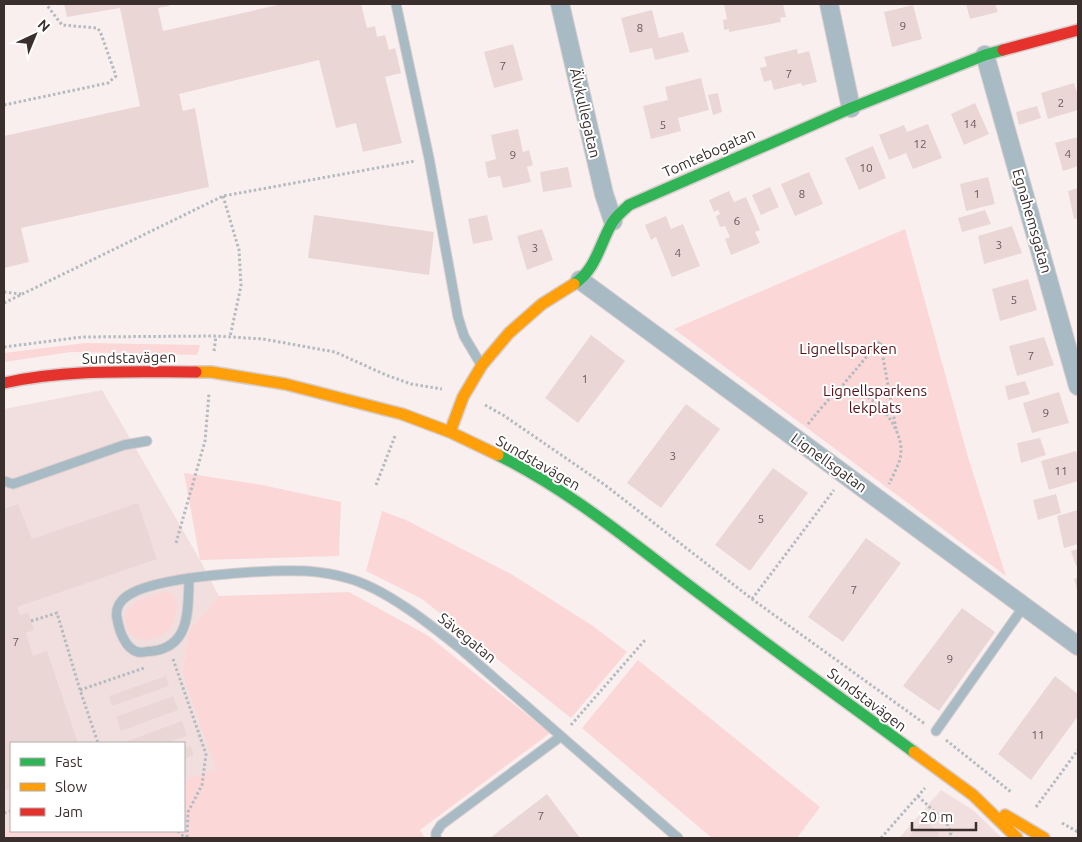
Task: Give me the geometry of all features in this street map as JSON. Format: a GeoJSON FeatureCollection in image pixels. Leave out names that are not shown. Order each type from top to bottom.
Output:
{"type":"FeatureCollection","features":[{"type":"Feature","properties":{"kind":"street","name":"Älvkullegatan"},"geometry":{"type":"LineString","coordinates":[[560,4],[604,194],[613,221]]}},
{"type":"Feature","properties":{"kind":"street"},"geometry":{"type":"LineString","coordinates":[[829,4],[851,108]]}},
{"type":"Feature","properties":{"kind":"street","name":"Tomtebogatan"},"geometry":{"type":"LineString","coordinates":[[450,432],[463,397],[482,365],[509,333],[529,315],[542,304],[580,280],[594,262],[613,221],[629,205],[851,108],[985,55],[1078,30]]}},
{"type":"Feature","properties":{"kind":"street","name":"Egnahemsgatan"},"geometry":{"type":"LineString","coordinates":[[985,55],[1078,386]]}},
{"type":"Feature","properties":{"kind":"street","name":"Lignellsgatan"},"geometry":{"type":"LineString","coordinates":[[580,280],[1078,646]]}},
{"type":"Feature","properties":{"kind":"street","name":"Sundstavägen"},"geometry":{"type":"LineString","coordinates":[[4,383],[22,379],[88,372],[211,372],[267,381],[349,400],[402,414],[450,432],[518,465],[612,526],[706,599],[973,796],[1044,838]]}},
{"type":"Feature","properties":{"kind":"street","name":"Sundstavägen"},"geometry":{"type":"LineString","coordinates":[[973,796],[1017,838]]}},
{"type":"Feature","properties":{"kind":"lane"},"geometry":{"type":"LineString","coordinates":[[396,4],[429,158],[458,318],[464,336],[482,365]]}},
{"type":"Feature","properties":{"kind":"lane"},"geometry":{"type":"LineString","coordinates":[[4,481],[13,484],[124,445],[147,442]]}},
{"type":"Feature","properties":{"kind":"lane","name":"Sävegatan"},"geometry":{"type":"LineString","coordinates":[[168,646],[159,650],[140,652],[131,649],[124,640],[116,617],[118,605],[128,595],[155,584],[189,578],[307,571],[347,578],[374,588],[430,625],[462,650],[678,838]]}},
{"type":"Feature","properties":{"kind":"lane"},"geometry":{"type":"LineString","coordinates":[[168,646],[179,639],[185,624],[189,578]]}},
{"type":"Feature","properties":{"kind":"lane"},"geometry":{"type":"LineString","coordinates":[[936,731],[1024,606]]}},
{"type":"Feature","properties":{"kind":"lane"},"geometry":{"type":"LineString","coordinates":[[436,838],[436,833],[441,825],[560,736]]}},
{"type":"Feature","properties":{"kind":"path"},"geometry":{"type":"LineString","coordinates":[[4,105],[108,83],[116,76],[100,31],[97,28],[62,25],[46,4]]}},
{"type":"Feature","properties":{"kind":"path"},"geometry":{"type":"LineString","coordinates":[[4,303],[223,196],[429,158]]}},
{"type":"Feature","properties":{"kind":"path"},"geometry":{"type":"LineString","coordinates":[[223,196],[239,250],[241,286],[230,337]]}},
{"type":"Feature","properties":{"kind":"path"},"geometry":{"type":"LineString","coordinates":[[4,292],[22,294]]}},
{"type":"Feature","properties":{"kind":"path"},"geometry":{"type":"LineString","coordinates":[[4,347],[82,337],[230,337],[263,339],[335,352],[411,384],[440,388]]}},
{"type":"Feature","properties":{"kind":"path"},"geometry":{"type":"LineString","coordinates":[[796,438],[880,341],[901,450],[898,466],[881,501]]}},
{"type":"Feature","properties":{"kind":"path"},"geometry":{"type":"LineString","coordinates":[[835,393],[848,390],[862,393],[876,402],[888,417],[897,434]]}},
{"type":"Feature","properties":{"kind":"path"},"geometry":{"type":"LineString","coordinates":[[176,543],[205,440],[208,402]]}},
{"type":"Feature","properties":{"kind":"path"},"geometry":{"type":"LineString","coordinates":[[487,406],[605,485],[752,599],[936,731],[1019,797]]}},
{"type":"Feature","properties":{"kind":"path"},"geometry":{"type":"LineString","coordinates":[[376,484],[397,430]]}},
{"type":"Feature","properties":{"kind":"path"},"geometry":{"type":"LineString","coordinates":[[752,599],[845,474]]}},
{"type":"Feature","properties":{"kind":"path"},"geometry":{"type":"LineString","coordinates":[[31,621],[57,613],[98,742]]}},
{"type":"Feature","properties":{"kind":"path"},"geometry":{"type":"LineString","coordinates":[[560,736],[645,640]]}},
{"type":"Feature","properties":{"kind":"path"},"geometry":{"type":"LineString","coordinates":[[168,646],[206,754],[202,785],[188,812],[186,838]]}},
{"type":"Feature","properties":{"kind":"path"},"geometry":{"type":"LineString","coordinates":[[80,690],[144,668]]}},
{"type":"Feature","properties":{"kind":"path"},"geometry":{"type":"LineString","coordinates":[[1027,802],[1036,808],[1078,750]]}},
{"type":"Feature","properties":{"kind":"path"},"geometry":{"type":"LineString","coordinates":[[881,838],[931,782]]}},
{"type":"Feature","properties":{"kind":"path"},"geometry":{"type":"LineString","coordinates":[[918,796],[947,824],[951,833],[948,838]]}},
{"type":"Feature","properties":{"kind":"shaded area"},"geometry":{"type":"Polygon","coordinates":[[[102,390],[219,596],[189,630],[182,673],[217,769],[185,779],[185,742],[10,742],[10,829],[4,831],[4,409],[102,390]]]}},
{"type":"Feature","properties":{"kind":"shaded area"},"geometry":{"type":"Polygon","coordinates":[[[941,790],[973,810],[1002,838],[899,838],[941,790]]]}},
{"type":"Feature","properties":{"kind":"green space","name":"Lignellsparken"},"geometry":{"type":"Polygon","coordinates":[[[905,229],[968,457],[1006,576],[674,329],[905,229]]]}},
{"type":"Feature","properties":{"kind":"green space"},"geometry":{"type":"Polygon","coordinates":[[[85,343],[200,345],[197,355],[71,352],[4,362],[4,353],[85,343]]]}},
{"type":"Feature","properties":{"kind":"green space"},"geometry":{"type":"Polygon","coordinates":[[[184,473],[262,485],[341,502],[339,556],[200,560],[184,473]]]}},
{"type":"Feature","properties":{"kind":"green space"},"geometry":{"type":"Polygon","coordinates":[[[382,511],[406,520],[511,574],[593,626],[627,652],[571,718],[422,599],[366,571],[382,511]]]}},
{"type":"Feature","properties":{"kind":"green space"},"geometry":{"type":"Polygon","coordinates":[[[166,591],[175,595],[177,602],[176,614],[170,628],[164,634],[148,640],[140,639],[133,635],[127,629],[126,613],[135,603],[166,591]]]}},
{"type":"Feature","properties":{"kind":"green space"},"geometry":{"type":"Polygon","coordinates":[[[349,592],[427,635],[550,733],[420,830],[425,838],[4,838],[4,831],[10,829],[10,832],[185,832],[185,779],[216,769],[182,673],[189,630],[219,596],[349,592]]]}},
{"type":"Feature","properties":{"kind":"green space"},"geometry":{"type":"Polygon","coordinates":[[[638,660],[820,807],[797,838],[712,838],[582,728],[638,660]]]}},
{"type":"Feature","properties":{"kind":"building"},"geometry":{"type":"Polygon","coordinates":[[[64,4],[169,4],[169,6],[158,8],[163,31],[282,4],[361,4],[367,28],[375,26],[377,37],[385,35],[389,50],[395,48],[401,73],[385,77],[402,143],[363,152],[356,123],[336,128],[319,60],[179,94],[183,111],[195,108],[209,187],[21,228],[29,262],[4,268],[4,136],[140,106],[120,8],[67,17],[64,4]]]}},
{"type":"Feature","properties":{"kind":"building"},"geometry":{"type":"Polygon","coordinates":[[[724,4],[783,4],[786,17],[780,18],[781,22],[729,32],[729,29],[724,30],[723,20],[727,19],[724,4]]]}},
{"type":"Feature","properties":{"kind":"building"},"geometry":{"type":"Polygon","coordinates":[[[966,4],[995,4],[998,12],[970,19],[966,4]]]}},
{"type":"Feature","properties":{"kind":"building"},"geometry":{"type":"Polygon","coordinates":[[[913,5],[922,39],[892,47],[884,12],[913,5]]]}},
{"type":"Feature","properties":{"kind":"building"},"geometry":{"type":"Polygon","coordinates":[[[652,10],[659,38],[683,32],[689,52],[655,60],[652,48],[630,53],[621,18],[652,10]]]}},
{"type":"Feature","properties":{"kind":"building"},"geometry":{"type":"Polygon","coordinates":[[[513,44],[523,80],[494,88],[484,52],[513,44]]]}},
{"type":"Feature","properties":{"kind":"building"},"geometry":{"type":"Polygon","coordinates":[[[797,49],[798,54],[809,51],[817,82],[802,86],[801,83],[774,90],[771,80],[764,82],[760,68],[767,66],[764,57],[797,49]]]}},
{"type":"Feature","properties":{"kind":"building"},"geometry":{"type":"Polygon","coordinates":[[[701,78],[709,110],[678,118],[681,131],[651,139],[643,106],[668,100],[665,87],[701,78]]]}},
{"type":"Feature","properties":{"kind":"building"},"geometry":{"type":"Polygon","coordinates":[[[1074,83],[1078,95],[1078,110],[1048,119],[1041,93],[1074,83]]]}},
{"type":"Feature","properties":{"kind":"building"},"geometry":{"type":"Polygon","coordinates":[[[718,93],[722,112],[713,115],[708,95],[718,93]]]}},
{"type":"Feature","properties":{"kind":"building"},"geometry":{"type":"Polygon","coordinates":[[[975,103],[989,134],[964,145],[951,114],[975,103]]]}},
{"type":"Feature","properties":{"kind":"building"},"geometry":{"type":"Polygon","coordinates":[[[1037,106],[1041,118],[1019,125],[1016,112],[1037,106]]]}},
{"type":"Feature","properties":{"kind":"building"},"geometry":{"type":"Polygon","coordinates":[[[928,124],[942,158],[913,169],[906,153],[889,160],[879,135],[904,125],[907,132],[928,124]]]}},
{"type":"Feature","properties":{"kind":"building"},"geometry":{"type":"Polygon","coordinates":[[[518,129],[523,152],[529,150],[533,165],[527,167],[531,182],[503,188],[500,176],[488,178],[485,162],[496,159],[491,135],[518,129]]]}},
{"type":"Feature","properties":{"kind":"building"},"geometry":{"type":"Polygon","coordinates":[[[1078,137],[1078,166],[1063,171],[1055,143],[1078,137]]]}},
{"type":"Feature","properties":{"kind":"building"},"geometry":{"type":"Polygon","coordinates":[[[873,146],[886,178],[859,190],[845,158],[873,146]]]}},
{"type":"Feature","properties":{"kind":"building"},"geometry":{"type":"Polygon","coordinates":[[[568,167],[572,187],[543,192],[540,172],[568,167]]]}},
{"type":"Feature","properties":{"kind":"building"},"geometry":{"type":"Polygon","coordinates":[[[809,172],[823,204],[795,216],[781,184],[809,172]]]}},
{"type":"Feature","properties":{"kind":"building"},"geometry":{"type":"Polygon","coordinates":[[[988,177],[995,204],[966,211],[960,184],[988,177]]]}},
{"type":"Feature","properties":{"kind":"building"},"geometry":{"type":"Polygon","coordinates":[[[770,187],[779,207],[761,215],[752,195],[770,187]]]}},
{"type":"Feature","properties":{"kind":"building"},"geometry":{"type":"Polygon","coordinates":[[[1078,188],[1078,218],[1074,219],[1068,191],[1078,188]]]}},
{"type":"Feature","properties":{"kind":"building"},"geometry":{"type":"Polygon","coordinates":[[[729,191],[734,202],[746,197],[760,230],[755,232],[760,243],[731,255],[725,239],[730,237],[725,226],[720,227],[716,216],[720,214],[718,210],[714,212],[709,200],[729,191]]]}},
{"type":"Feature","properties":{"kind":"building"},"geometry":{"type":"Polygon","coordinates":[[[985,210],[991,224],[962,232],[958,218],[985,210]]]}},
{"type":"Feature","properties":{"kind":"building"},"geometry":{"type":"Polygon","coordinates":[[[314,215],[434,232],[429,275],[308,258],[314,215]]]}},
{"type":"Feature","properties":{"kind":"building"},"geometry":{"type":"Polygon","coordinates":[[[487,215],[493,240],[473,244],[468,219],[487,215]]]}},
{"type":"Feature","properties":{"kind":"building"},"geometry":{"type":"Polygon","coordinates":[[[666,216],[671,229],[683,224],[700,266],[672,277],[656,237],[651,240],[645,225],[666,216]]]}},
{"type":"Feature","properties":{"kind":"building"},"geometry":{"type":"Polygon","coordinates":[[[1012,226],[1022,253],[984,264],[978,236],[1012,226]]]}},
{"type":"Feature","properties":{"kind":"building"},"geometry":{"type":"Polygon","coordinates":[[[542,229],[553,260],[527,270],[517,236],[542,229]]]}},
{"type":"Feature","properties":{"kind":"building"},"geometry":{"type":"Polygon","coordinates":[[[1028,279],[1037,310],[1000,321],[992,289],[1028,279]]]}},
{"type":"Feature","properties":{"kind":"building"},"geometry":{"type":"Polygon","coordinates":[[[591,335],[625,361],[578,423],[545,398],[591,335]]]}},
{"type":"Feature","properties":{"kind":"building"},"geometry":{"type":"Polygon","coordinates":[[[1044,337],[1054,365],[1017,376],[1009,346],[1044,337]]]}},
{"type":"Feature","properties":{"kind":"building"},"geometry":{"type":"Polygon","coordinates":[[[1025,381],[1030,394],[1008,400],[1005,386],[1025,381]]]}},
{"type":"Feature","properties":{"kind":"building"},"geometry":{"type":"Polygon","coordinates":[[[1059,392],[1069,423],[1032,433],[1023,403],[1059,392]]]}},
{"type":"Feature","properties":{"kind":"building"},"geometry":{"type":"Polygon","coordinates":[[[686,404],[720,429],[661,508],[627,483],[686,404]]]}},
{"type":"Feature","properties":{"kind":"building"},"geometry":{"type":"Polygon","coordinates":[[[1040,438],[1046,455],[1021,463],[1017,443],[1040,438]]]}},
{"type":"Feature","properties":{"kind":"building"},"geometry":{"type":"Polygon","coordinates":[[[1076,451],[1078,457],[1078,481],[1049,490],[1041,461],[1076,451]]]}},
{"type":"Feature","properties":{"kind":"building"},"geometry":{"type":"Polygon","coordinates":[[[773,468],[808,493],[750,571],[715,545],[773,468]]]}},
{"type":"Feature","properties":{"kind":"building"},"geometry":{"type":"Polygon","coordinates":[[[1056,494],[1061,513],[1038,520],[1033,500],[1056,494]]]}},
{"type":"Feature","properties":{"kind":"building"},"geometry":{"type":"Polygon","coordinates":[[[138,503],[157,559],[17,607],[20,615],[28,612],[34,630],[26,633],[33,656],[47,651],[78,742],[10,742],[10,788],[4,791],[4,509],[18,504],[32,539],[138,503]]]}},
{"type":"Feature","properties":{"kind":"building"},"geometry":{"type":"Polygon","coordinates":[[[1078,510],[1078,544],[1064,548],[1057,516],[1078,510]]]}},
{"type":"Feature","properties":{"kind":"building"},"geometry":{"type":"Polygon","coordinates":[[[866,538],[901,563],[843,642],[808,617],[866,538]]]}},
{"type":"Feature","properties":{"kind":"building"},"geometry":{"type":"Polygon","coordinates":[[[1078,549],[1078,565],[1076,566],[1071,551],[1078,549]]]}},
{"type":"Feature","properties":{"kind":"building"},"geometry":{"type":"Polygon","coordinates":[[[1078,577],[1078,593],[1074,579],[1078,577]]]}},
{"type":"Feature","properties":{"kind":"building"},"geometry":{"type":"Polygon","coordinates":[[[962,608],[995,632],[939,711],[903,686],[962,608]]]}},
{"type":"Feature","properties":{"kind":"building"},"geometry":{"type":"Polygon","coordinates":[[[166,676],[169,686],[112,706],[109,696],[166,676]]]}},
{"type":"Feature","properties":{"kind":"building"},"geometry":{"type":"Polygon","coordinates":[[[1055,676],[1078,694],[1078,716],[1031,780],[998,754],[1055,676]]]}},
{"type":"Feature","properties":{"kind":"building"},"geometry":{"type":"Polygon","coordinates":[[[173,696],[178,710],[121,731],[116,717],[173,696]]]}},
{"type":"Feature","properties":{"kind":"building"},"geometry":{"type":"Polygon","coordinates":[[[182,721],[187,736],[169,742],[125,742],[182,721]]]}},
{"type":"Feature","properties":{"kind":"building"},"geometry":{"type":"Polygon","coordinates":[[[191,746],[194,755],[185,759],[185,748],[191,746]]]}},
{"type":"Feature","properties":{"kind":"building"},"geometry":{"type":"Polygon","coordinates":[[[547,794],[580,838],[490,838],[547,794]]]}},
{"type":"Feature","properties":{"kind":"building"},"geometry":{"type":"Polygon","coordinates":[[[924,820],[940,834],[936,838],[908,838],[924,820]]]}},
{"type":"Feature","properties":{"kind":"traffic: fast"},"geometry":{"type":"LineString","coordinates":[[574,284],[593,264],[612,223],[629,205],[851,108],[985,55],[1003,50]]}},
{"type":"Feature","properties":{"kind":"traffic: fast"},"geometry":{"type":"LineString","coordinates":[[498,455],[554,486],[606,522],[758,638],[914,752]]}},
{"type":"Feature","properties":{"kind":"traffic: slow"},"geometry":{"type":"LineString","coordinates":[[450,432],[463,397],[482,365],[509,333],[542,304],[574,284]]}},
{"type":"Feature","properties":{"kind":"traffic: slow"},"geometry":{"type":"LineString","coordinates":[[196,372],[211,372],[285,384],[402,414],[450,432],[498,455]]}},
{"type":"Feature","properties":{"kind":"traffic: slow"},"geometry":{"type":"LineString","coordinates":[[914,752],[973,795],[1017,838]]}},
{"type":"Feature","properties":{"kind":"traffic: slow"},"geometry":{"type":"LineString","coordinates":[[1005,815],[1044,838]]}},
{"type":"Feature","properties":{"kind":"traffic: jam"},"geometry":{"type":"LineString","coordinates":[[1003,50],[1078,30]]}},
{"type":"Feature","properties":{"kind":"traffic: jam"},"geometry":{"type":"LineString","coordinates":[[4,383],[76,373],[196,372]]}},
{"type":"Feature","properties":{"kind":"park label","name":"Lignellsparkens lekplats"},"geometry":{"type":"Point","coordinates":[875,400]}}]}
